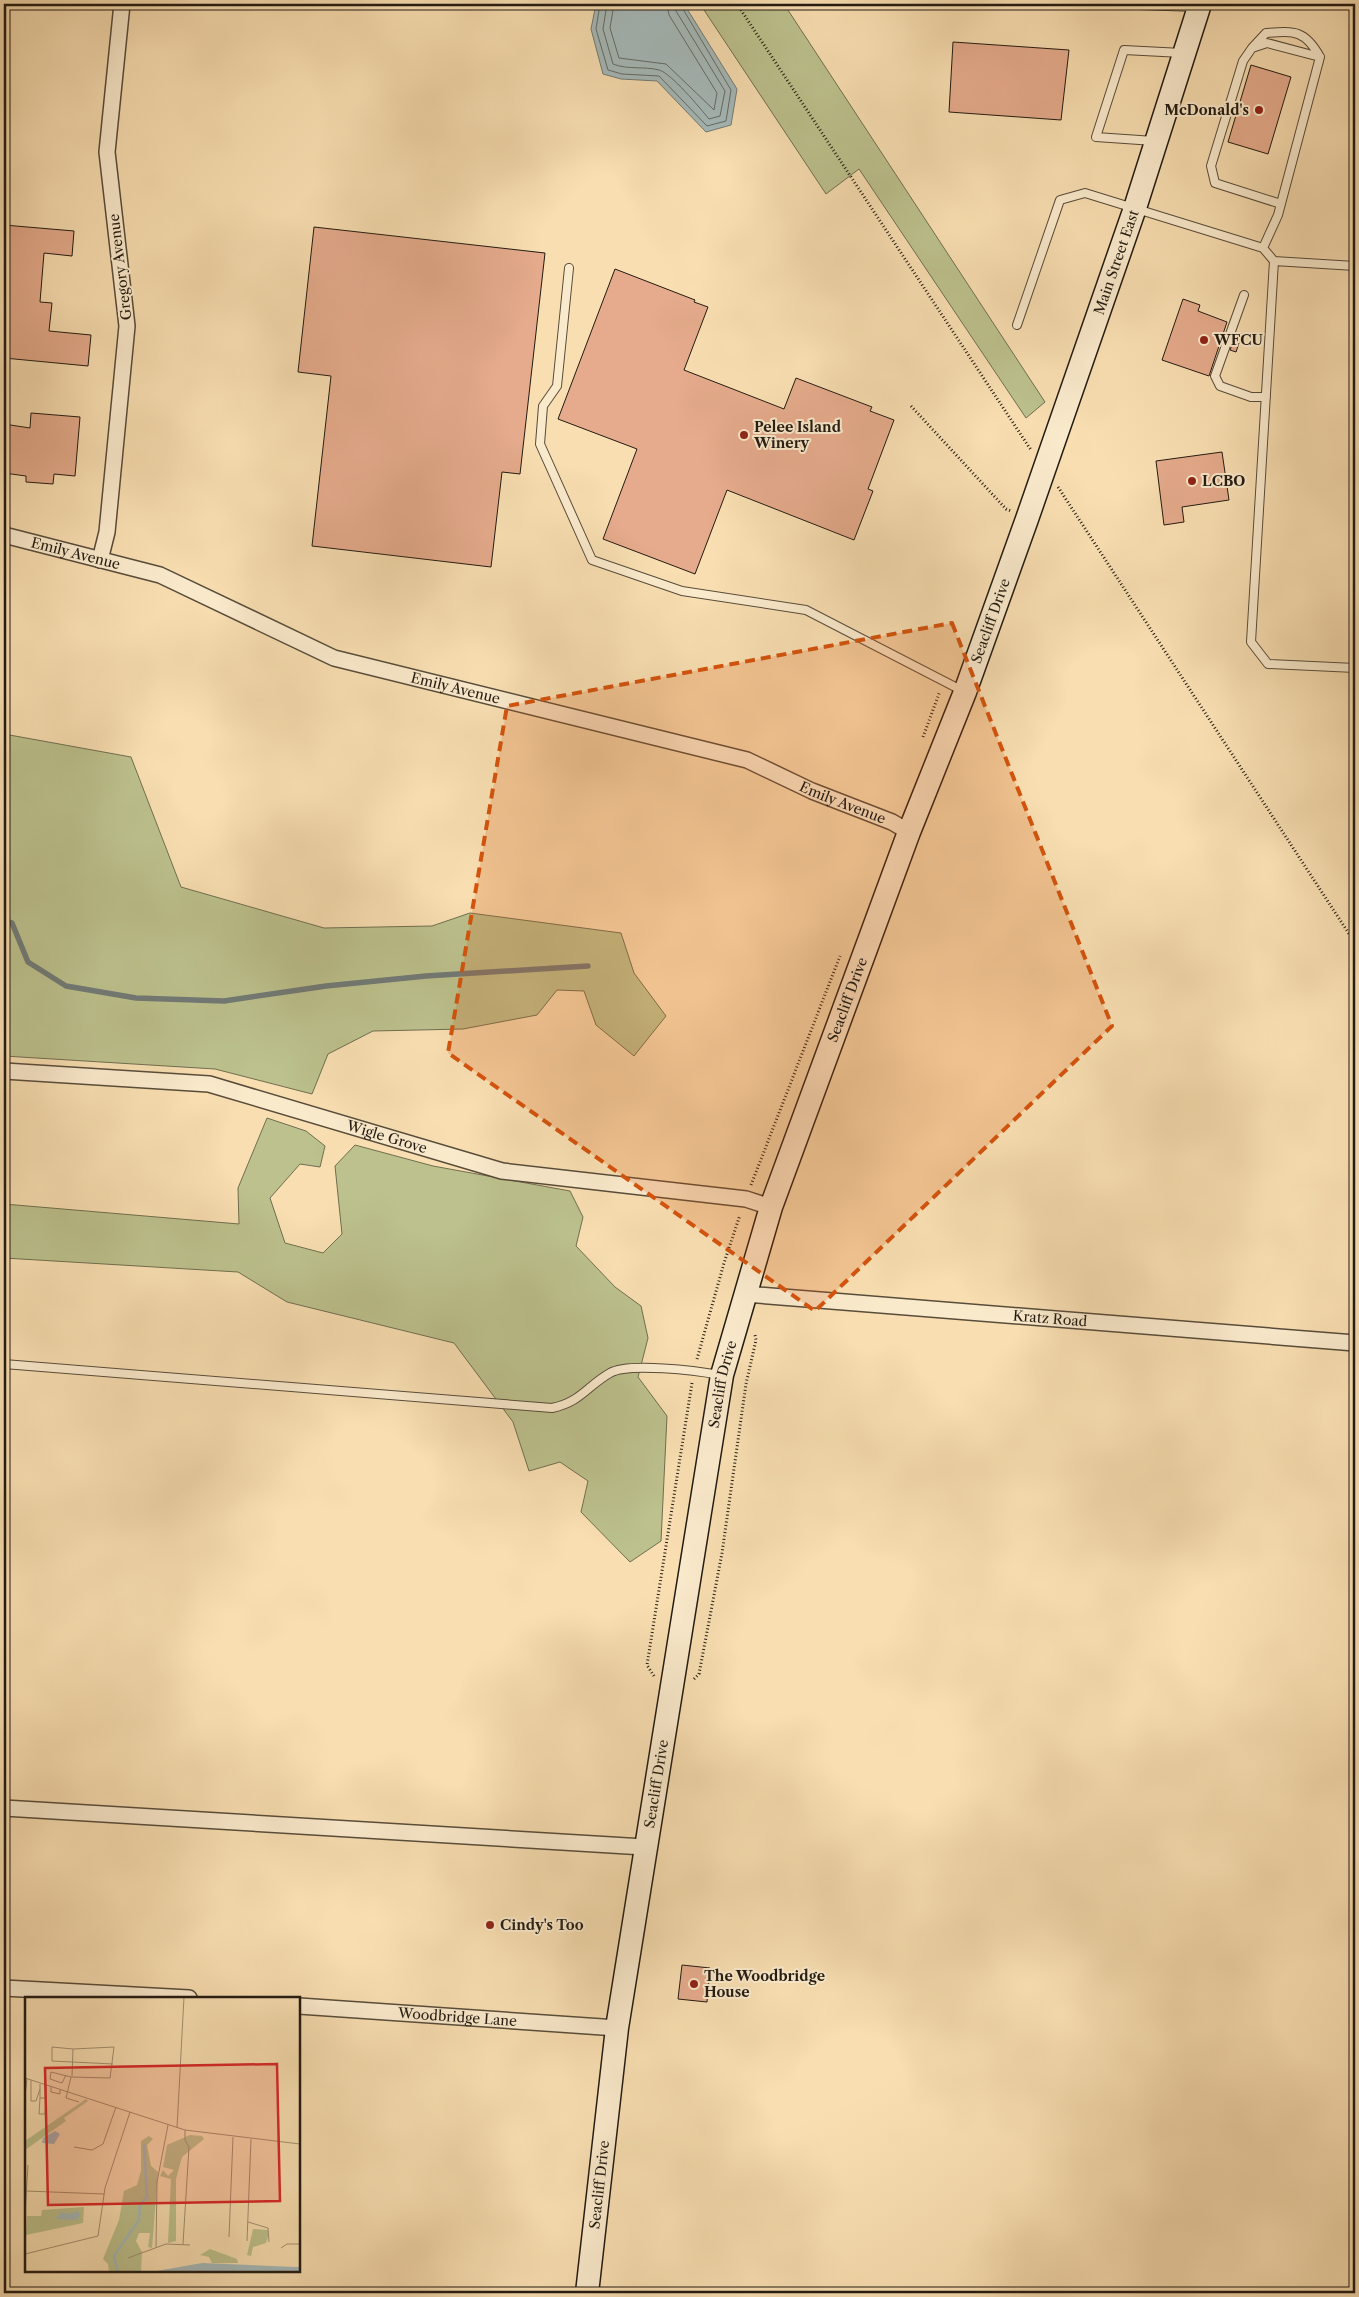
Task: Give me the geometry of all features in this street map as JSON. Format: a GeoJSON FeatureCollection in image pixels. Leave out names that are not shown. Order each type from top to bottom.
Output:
{"type":"FeatureCollection","features":[{"type":"Feature","properties":{"kind":"main road","name":"Main Street East"},"geometry":{"type":"LineString","coordinates":[[1027,519],[1135,208],[1199,6]]}},
{"type":"Feature","properties":{"kind":"main road","name":"Seacliff Drive"},"geometry":{"type":"LineString","coordinates":[[586,2293],[616,2028],[644,1846],[670,1702],[722,1375],[771,1207],[909,832],[965,692],[1027,519]]}},
{"type":"Feature","properties":{"kind":"street","name":"Gregory Avenue"},"geometry":{"type":"LineString","coordinates":[[100,560],[107,532],[127,326],[106,152],[122,4]]}},
{"type":"Feature","properties":{"kind":"street","name":"Emily Avenue"},"geometry":{"type":"LineString","coordinates":[[4,535],[160,575],[334,658],[747,760],[812,791],[892,822],[909,832]]}},
{"type":"Feature","properties":{"kind":"street","name":"Wigle Grove"},"geometry":{"type":"LineString","coordinates":[[4,1071],[209,1084],[502,1171],[746,1199],[771,1207]]}},
{"type":"Feature","properties":{"kind":"street","name":"Kratz Road"},"geometry":{"type":"LineString","coordinates":[[745,1294],[1355,1343]]}},
{"type":"Feature","properties":{"kind":"street"},"geometry":{"type":"LineString","coordinates":[[4,1808],[644,1846]]}},
{"type":"Feature","properties":{"kind":"street"},"geometry":{"type":"LineString","coordinates":[[4,1988],[170,1997]]}},
{"type":"Feature","properties":{"kind":"street","name":"Woodbridge Lane"},"geometry":{"type":"LineString","coordinates":[[300,2006],[616,2028]]}},
{"type":"Feature","properties":{"kind":"lane"},"geometry":{"type":"LineString","coordinates":[[1110,4],[1199,6]]}},
{"type":"Feature","properties":{"kind":"lane"},"geometry":{"type":"LineString","coordinates":[[1263,248],[1278,216],[1320,57],[1312,43],[1294,31],[1266,33],[1243,61],[1211,166],[1215,183],[1281,204]]}},
{"type":"Feature","properties":{"kind":"lane"},"geometry":{"type":"LineString","coordinates":[[1252,48],[1267,43],[1320,57]]}},
{"type":"Feature","properties":{"kind":"lane"},"geometry":{"type":"LineString","coordinates":[[1156,142],[1096,137],[1124,50],[1184,53]]}},
{"type":"Feature","properties":{"kind":"lane"},"geometry":{"type":"LineString","coordinates":[[1017,325],[1060,200],[1085,193],[1263,248],[1274,261],[1251,642],[1268,664],[1355,668]]}},
{"type":"Feature","properties":{"kind":"lane"},"geometry":{"type":"LineString","coordinates":[[1274,261],[1355,266]]}},
{"type":"Feature","properties":{"kind":"lane"},"geometry":{"type":"LineString","coordinates":[[569,268],[557,386],[543,406],[540,444],[592,560],[682,591],[806,610],[965,692]]}},
{"type":"Feature","properties":{"kind":"lane"},"geometry":{"type":"LineString","coordinates":[[1244,295],[1215,376],[1220,386],[1251,396],[1266,398]]}},
{"type":"Feature","properties":{"kind":"lane"},"geometry":{"type":"LineString","coordinates":[[4,1364],[552,1408],[569,1405],[611,1372],[623,1368],[694,1370],[722,1375]]}},
{"type":"Feature","properties":{"kind":"path"},"geometry":{"type":"LineString","coordinates":[[911,406],[1006,509],[1027,519]]}},
{"type":"Feature","properties":{"kind":"path"},"geometry":{"type":"LineString","coordinates":[[670,1702],[699,1674],[722,1553],[746,1384],[756,1340],[754,1331]]}},
{"type":"Feature","properties":{"kind":"highlighted area"},"geometry":{"type":"Polygon","coordinates":[[[952,623],[1112,1026],[815,1311],[448,1053],[507,706],[952,623]]]}},
{"type":"Feature","properties":{"kind":"green space"},"geometry":{"type":"Polygon","coordinates":[[[700,4],[784,4],[1045,402],[1026,418],[859,169],[826,194],[700,4]]]}},
{"type":"Feature","properties":{"kind":"green space"},"geometry":{"type":"Polygon","coordinates":[[[4,734],[131,757],[181,887],[324,928],[432,926],[470,913],[621,933],[634,973],[666,1016],[634,1056],[596,1025],[584,991],[557,990],[537,1015],[463,1029],[373,1031],[328,1054],[312,1094],[215,1069],[4,1056],[4,734]]]}},
{"type":"Feature","properties":{"kind":"green space"},"geometry":{"type":"Polygon","coordinates":[[[267,1118],[306,1131],[325,1146],[320,1167],[300,1164],[270,1198],[285,1243],[323,1253],[342,1234],[335,1166],[355,1145],[433,1166],[570,1191],[583,1217],[576,1246],[615,1287],[641,1306],[648,1338],[638,1377],[667,1416],[661,1541],[630,1562],[581,1512],[588,1481],[560,1462],[529,1471],[513,1422],[454,1343],[287,1302],[238,1272],[4,1258],[4,1204],[239,1224],[238,1188],[267,1118]]]}},
{"type":"Feature","properties":{"kind":"water"},"geometry":{"type":"Polygon","coordinates":[[[596,4],[684,4],[737,89],[731,125],[706,132],[657,81],[621,79],[603,74],[591,29],[596,4]]]}},
{"type":"Feature","properties":{"kind":"building"},"geometry":{"type":"Polygon","coordinates":[[[953,42],[1069,50],[1061,120],[949,112],[953,42]]]}},
{"type":"Feature","properties":{"kind":"building","name":"McDonald's"},"geometry":{"type":"Polygon","coordinates":[[[1251,65],[1291,77],[1268,154],[1228,142],[1251,65]]]}},
{"type":"Feature","properties":{"kind":"building"},"geometry":{"type":"Polygon","coordinates":[[[4,225],[74,231],[72,256],[44,253],[40,302],[52,303],[49,331],[91,335],[88,366],[4,358],[4,225]]]}},
{"type":"Feature","properties":{"kind":"building"},"geometry":{"type":"Polygon","coordinates":[[[314,227],[545,253],[520,474],[502,472],[491,567],[312,546],[331,376],[298,372],[314,227]]]}},
{"type":"Feature","properties":{"kind":"building","name":"Pelee Island Winery"},"geometry":{"type":"Polygon","coordinates":[[[615,269],[695,300],[694,302],[708,307],[684,370],[784,409],[796,378],[872,407],[870,411],[894,420],[868,489],[873,491],[854,540],[727,490],[695,574],[603,539],[637,449],[558,419],[615,269]]]}},
{"type":"Feature","properties":{"kind":"building","name":"WFCU"},"geometry":{"type":"Polygon","coordinates":[[[1183,299],[1200,305],[1198,311],[1227,322],[1209,376],[1162,360],[1183,299]]]}},
{"type":"Feature","properties":{"kind":"building"},"geometry":{"type":"Polygon","coordinates":[[[1237,333],[1242,334],[1236,352],[1230,350],[1237,333]]]}},
{"type":"Feature","properties":{"kind":"building"},"geometry":{"type":"Polygon","coordinates":[[[31,413],[80,417],[75,476],[54,474],[53,484],[26,482],[26,476],[4,473],[4,424],[30,428],[31,413]]]}},
{"type":"Feature","properties":{"kind":"building","name":"LCBO"},"geometry":{"type":"Polygon","coordinates":[[[1222,452],[1229,500],[1182,507],[1184,522],[1164,525],[1156,461],[1222,452]]]}},
{"type":"Feature","properties":{"kind":"building","name":"The Woodbridge House"},"geometry":{"type":"Polygon","coordinates":[[[682,1965],[710,1968],[707,2002],[678,1999],[682,1965]]]}},
{"type":"Feature","properties":{"kind":"waterway"},"geometry":{"type":"LineString","coordinates":[[4,920],[12,923],[28,962],[66,986],[136,998],[224,1001],[326,986],[426,976],[588,966]]}},
{"type":"Feature","properties":{"kind":"place","name":"McDonald's"},"geometry":{"type":"Point","coordinates":[1259,110]}},
{"type":"Feature","properties":{"kind":"place","name":"WFCU"},"geometry":{"type":"Point","coordinates":[1204,340]}},
{"type":"Feature","properties":{"kind":"place","name":"Pelee Island Winery"},"geometry":{"type":"Point","coordinates":[744,435]}},
{"type":"Feature","properties":{"kind":"place","name":"LCBO"},"geometry":{"type":"Point","coordinates":[1192,481]}},
{"type":"Feature","properties":{"kind":"place","name":"Cindy's Too"},"geometry":{"type":"Point","coordinates":[490,1925]}},
{"type":"Feature","properties":{"kind":"place","name":"The Woodbridge House"},"geometry":{"type":"Point","coordinates":[694,1984]}}]}
